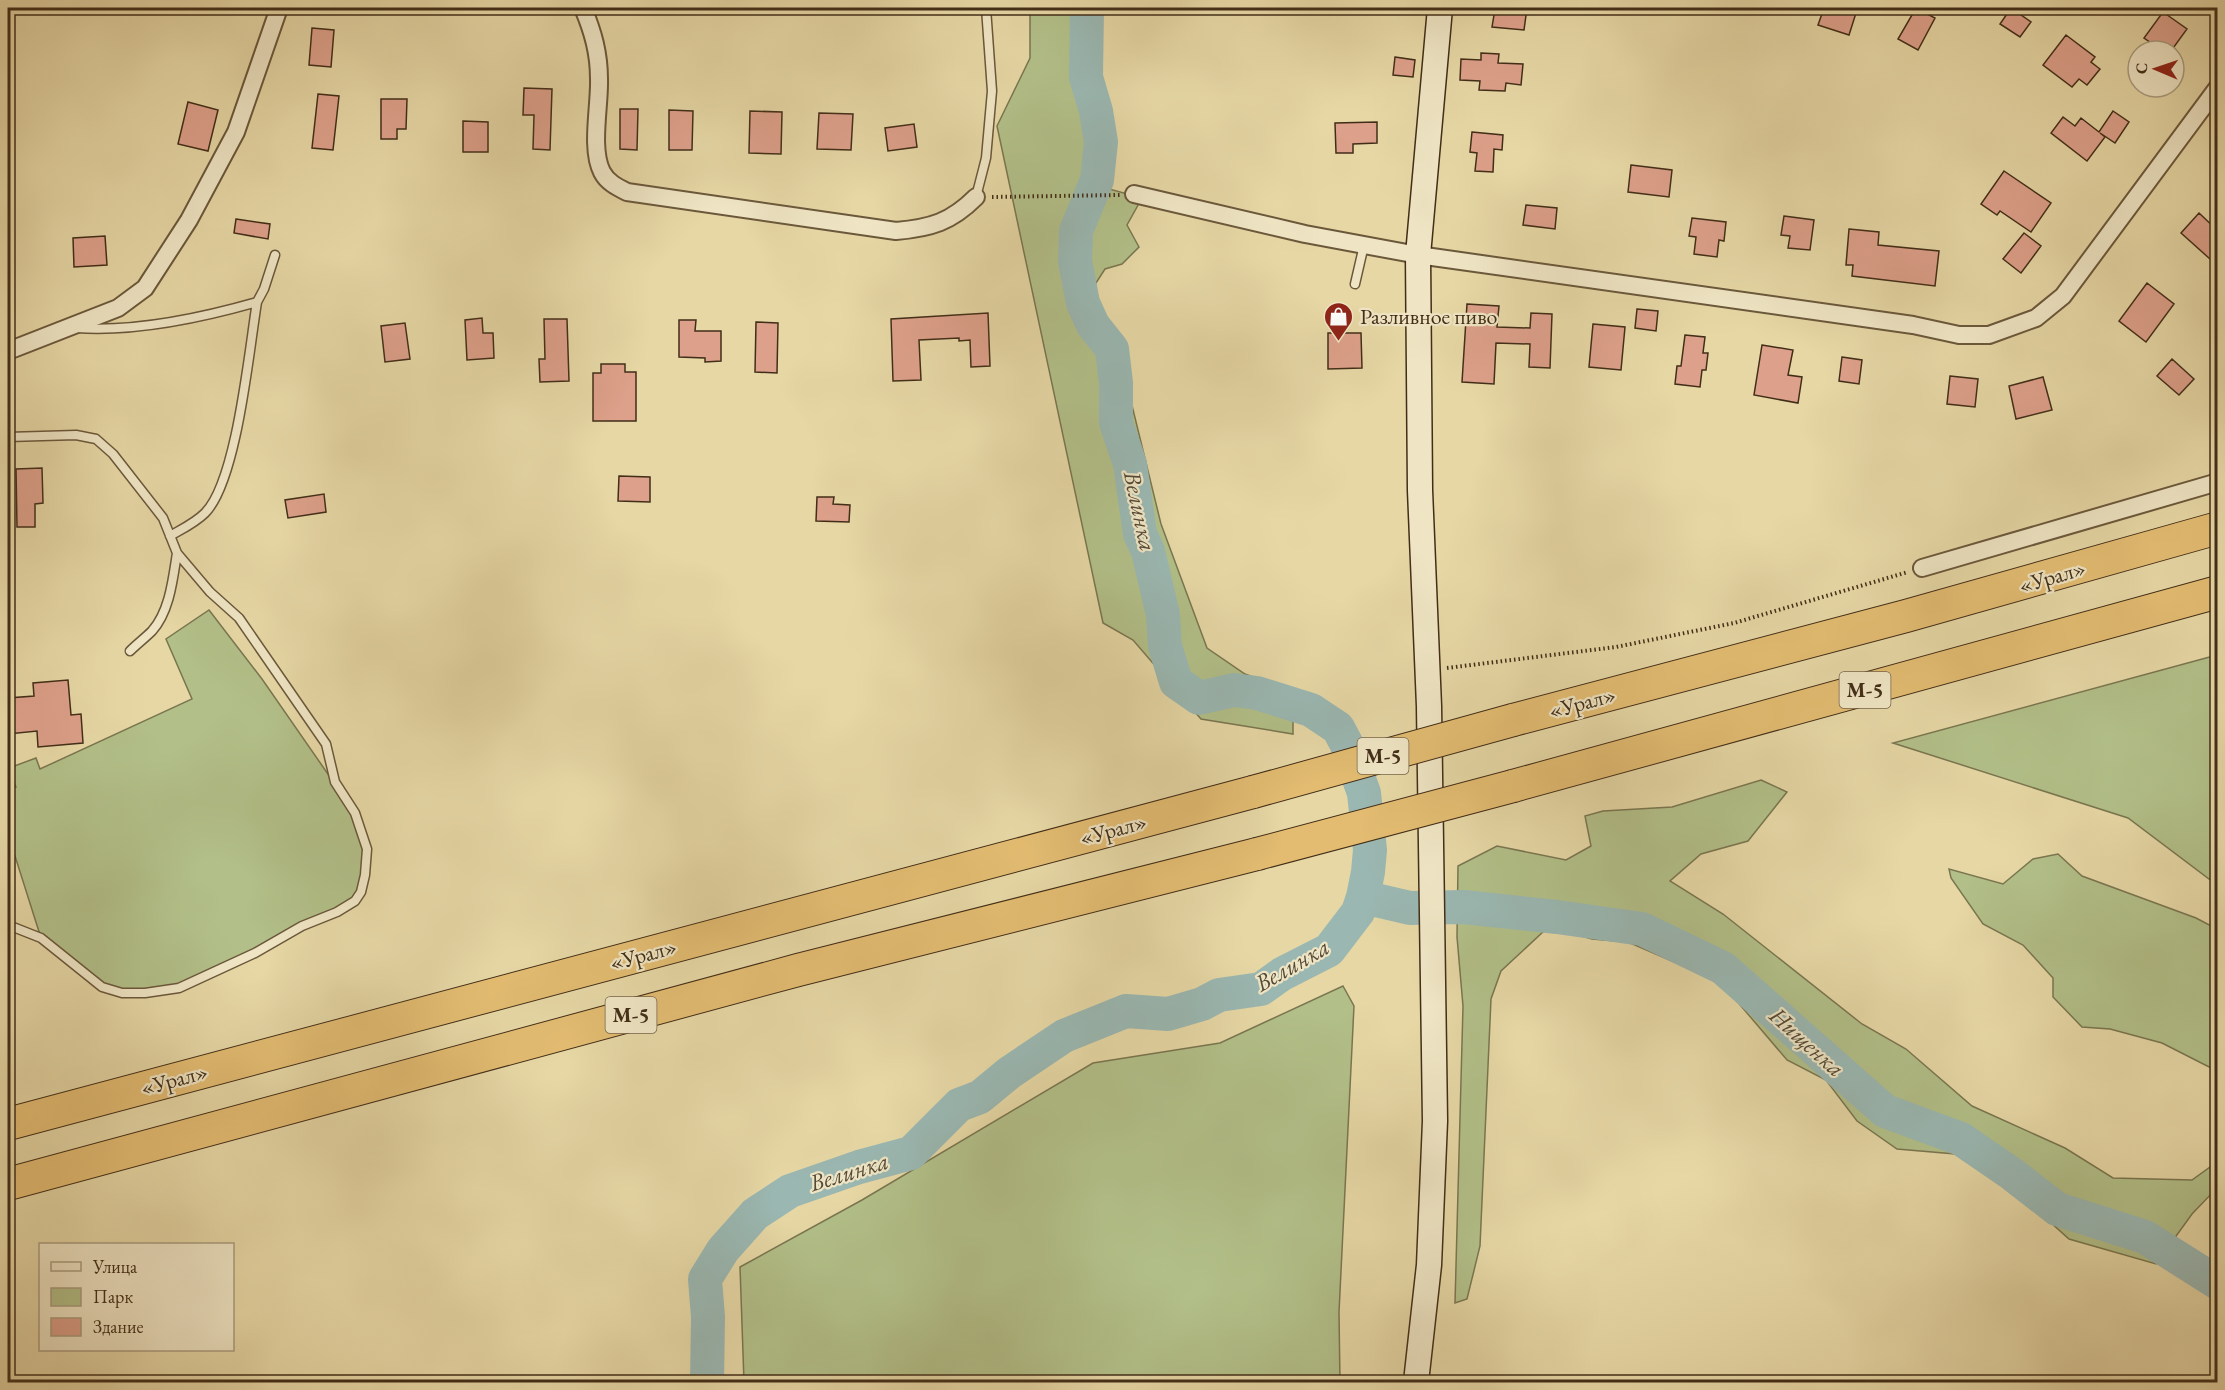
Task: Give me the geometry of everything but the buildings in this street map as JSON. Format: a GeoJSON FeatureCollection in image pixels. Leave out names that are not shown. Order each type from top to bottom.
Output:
{"type":"FeatureCollection","features":[{"type":"Feature","properties":{"kind":"highway","name":"«Урал»"},"geometry":{"type":"LineString","coordinates":[[8,1124],[1906,616],[2217,528]]}},
{"type":"Feature","properties":{"kind":"highway","name":"М-5"},"geometry":{"type":"LineString","coordinates":[[8,1184],[798,970],[1257,854],[1513,786],[2217,592]]}},
{"type":"Feature","properties":{"kind":"street"},"geometry":{"type":"LineString","coordinates":[[8,351],[118,308],[145,288],[189,220],[236,132],[279,8]]}},
{"type":"Feature","properties":{"kind":"street"},"geometry":{"type":"LineString","coordinates":[[583,8],[595,37],[600,78],[597,152],[602,171],[612,184],[627,192],[896,231],[936,225],[961,212],[976,197]]}},
{"type":"Feature","properties":{"kind":"street"},"geometry":{"type":"LineString","coordinates":[[1416,1383],[1430,1243],[1435,1121],[1428,671],[1420,490],[1418,255],[1440,8]]}},
{"type":"Feature","properties":{"kind":"street"},"geometry":{"type":"LineString","coordinates":[[1134,194],[1305,234],[1418,255],[1913,325],[1959,335],[1989,335],[2036,318],[2063,296],[2217,87]]}},
{"type":"Feature","properties":{"kind":"street"},"geometry":{"type":"LineString","coordinates":[[1922,568],[2217,482]]}},
{"type":"Feature","properties":{"kind":"lane"},"geometry":{"type":"LineString","coordinates":[[976,197],[986,158],[992,91],[986,8]]}},
{"type":"Feature","properties":{"kind":"lane"},"geometry":{"type":"LineString","coordinates":[[1355,284],[1364,246]]}},
{"type":"Feature","properties":{"kind":"lane"},"geometry":{"type":"LineString","coordinates":[[170,536],[206,513],[220,490],[233,445],[257,302],[264,289],[275,255]]}},
{"type":"Feature","properties":{"kind":"lane"},"geometry":{"type":"LineString","coordinates":[[69,328],[105,330],[155,324],[257,302]]}},
{"type":"Feature","properties":{"kind":"lane"},"geometry":{"type":"LineString","coordinates":[[8,437],[76,435],[96,439],[113,454],[163,518],[177,553],[210,592],[239,618],[327,744],[335,782],[355,813],[367,849],[365,875],[361,892],[355,901],[337,912],[302,926],[255,953],[179,988],[145,993],[122,993],[102,987],[40,939],[8,925]]}},
{"type":"Feature","properties":{"kind":"lane"},"geometry":{"type":"LineString","coordinates":[[130,651],[153,630],[162,615],[172,586],[177,553]]}},
{"type":"Feature","properties":{"kind":"path"},"geometry":{"type":"LineString","coordinates":[[976,197],[1134,194]]}},
{"type":"Feature","properties":{"kind":"path"},"geometry":{"type":"LineString","coordinates":[[1428,671],[1616,647],[1734,623],[1922,568]]}},
{"type":"Feature","properties":{"kind":"green space"},"geometry":{"type":"Polygon","coordinates":[[[1030,8],[1075,8],[1097,68],[1109,189],[1142,198],[1127,225],[1139,247],[1122,264],[1105,269],[1094,286],[1127,385],[1161,524],[1207,648],[1245,674],[1293,692],[1293,734],[1201,719],[1133,640],[1103,623],[997,126],[1030,58],[1030,8]]]}},
{"type":"Feature","properties":{"kind":"green space"},"geometry":{"type":"Polygon","coordinates":[[[209,610],[262,679],[355,813],[367,849],[355,901],[179,988],[145,993],[102,987],[41,938],[8,834],[8,790],[16,787],[9,768],[36,758],[40,769],[192,699],[166,639],[209,610]]]}},
{"type":"Feature","properties":{"kind":"green space"},"geometry":{"type":"Polygon","coordinates":[[[2217,655],[2217,885],[2128,818],[1893,743],[2217,655]]]}},
{"type":"Feature","properties":{"kind":"green space"},"geometry":{"type":"Polygon","coordinates":[[[1761,780],[1787,792],[1748,841],[1701,854],[1670,881],[1723,914],[1862,1024],[1906,1049],[1972,1106],[2065,1148],[2113,1178],[2192,1180],[2217,1162],[2217,1192],[2214,1191],[2192,1214],[2156,1264],[2069,1239],[2020,1195],[1986,1172],[1967,1155],[1897,1149],[1857,1121],[1826,1080],[1787,1060],[1724,986],[1702,974],[1628,942],[1592,939],[1568,932],[1544,931],[1501,971],[1491,999],[1480,1246],[1467,1299],[1455,1303],[1463,1006],[1457,937],[1458,866],[1497,846],[1566,860],[1591,846],[1585,816],[1603,811],[1672,807],[1761,780]]]}},
{"type":"Feature","properties":{"kind":"green space"},"geometry":{"type":"Polygon","coordinates":[[[2058,854],[2082,876],[2196,918],[2217,929],[2217,1071],[2162,1043],[2110,1029],[2082,1027],[2053,997],[2053,978],[2023,945],[1983,924],[1951,878],[1949,869],[2003,884],[2033,859],[2058,854]]]}},
{"type":"Feature","properties":{"kind":"green space"},"geometry":{"type":"Polygon","coordinates":[[[1343,986],[1354,1006],[1339,1312],[1340,1382],[744,1382],[740,1267],[862,1200],[1093,1063],[1220,1043],[1343,986]]]}},
{"type":"Feature","properties":{"kind":"waterway","name":"Велинка"},"geometry":{"type":"LineString","coordinates":[[707,1382],[708,1317],[705,1279],[723,1250],[755,1214],[790,1191],[859,1167],[911,1153],[959,1105],[980,1097],[1009,1073],[1064,1036],[1126,1011],[1168,1014],[1202,1004],[1219,995],[1261,989],[1282,974],[1329,950],[1358,912],[1363,897],[1370,850],[1364,793],[1346,743],[1338,728],[1311,710],[1257,693],[1234,690],[1199,698],[1176,682],[1165,646],[1163,615],[1148,551],[1140,534],[1130,464],[1116,423],[1116,383],[1112,349],[1093,325],[1083,303],[1075,261],[1076,231],[1097,180],[1101,142],[1096,111],[1086,77],[1087,8]]}},
{"type":"Feature","properties":{"kind":"waterway","name":"Нищенка"},"geometry":{"type":"LineString","coordinates":[[1363,897],[1410,908],[1463,907],[1642,929],[1723,968],[1885,1111],[1961,1139],[2057,1209],[2145,1237],[2218,1283]]}},
{"type":"Feature","properties":{"kind":"place","name":"Разливное пиво"},"geometry":{"type":"Point","coordinates":[1339,342]}}]}
